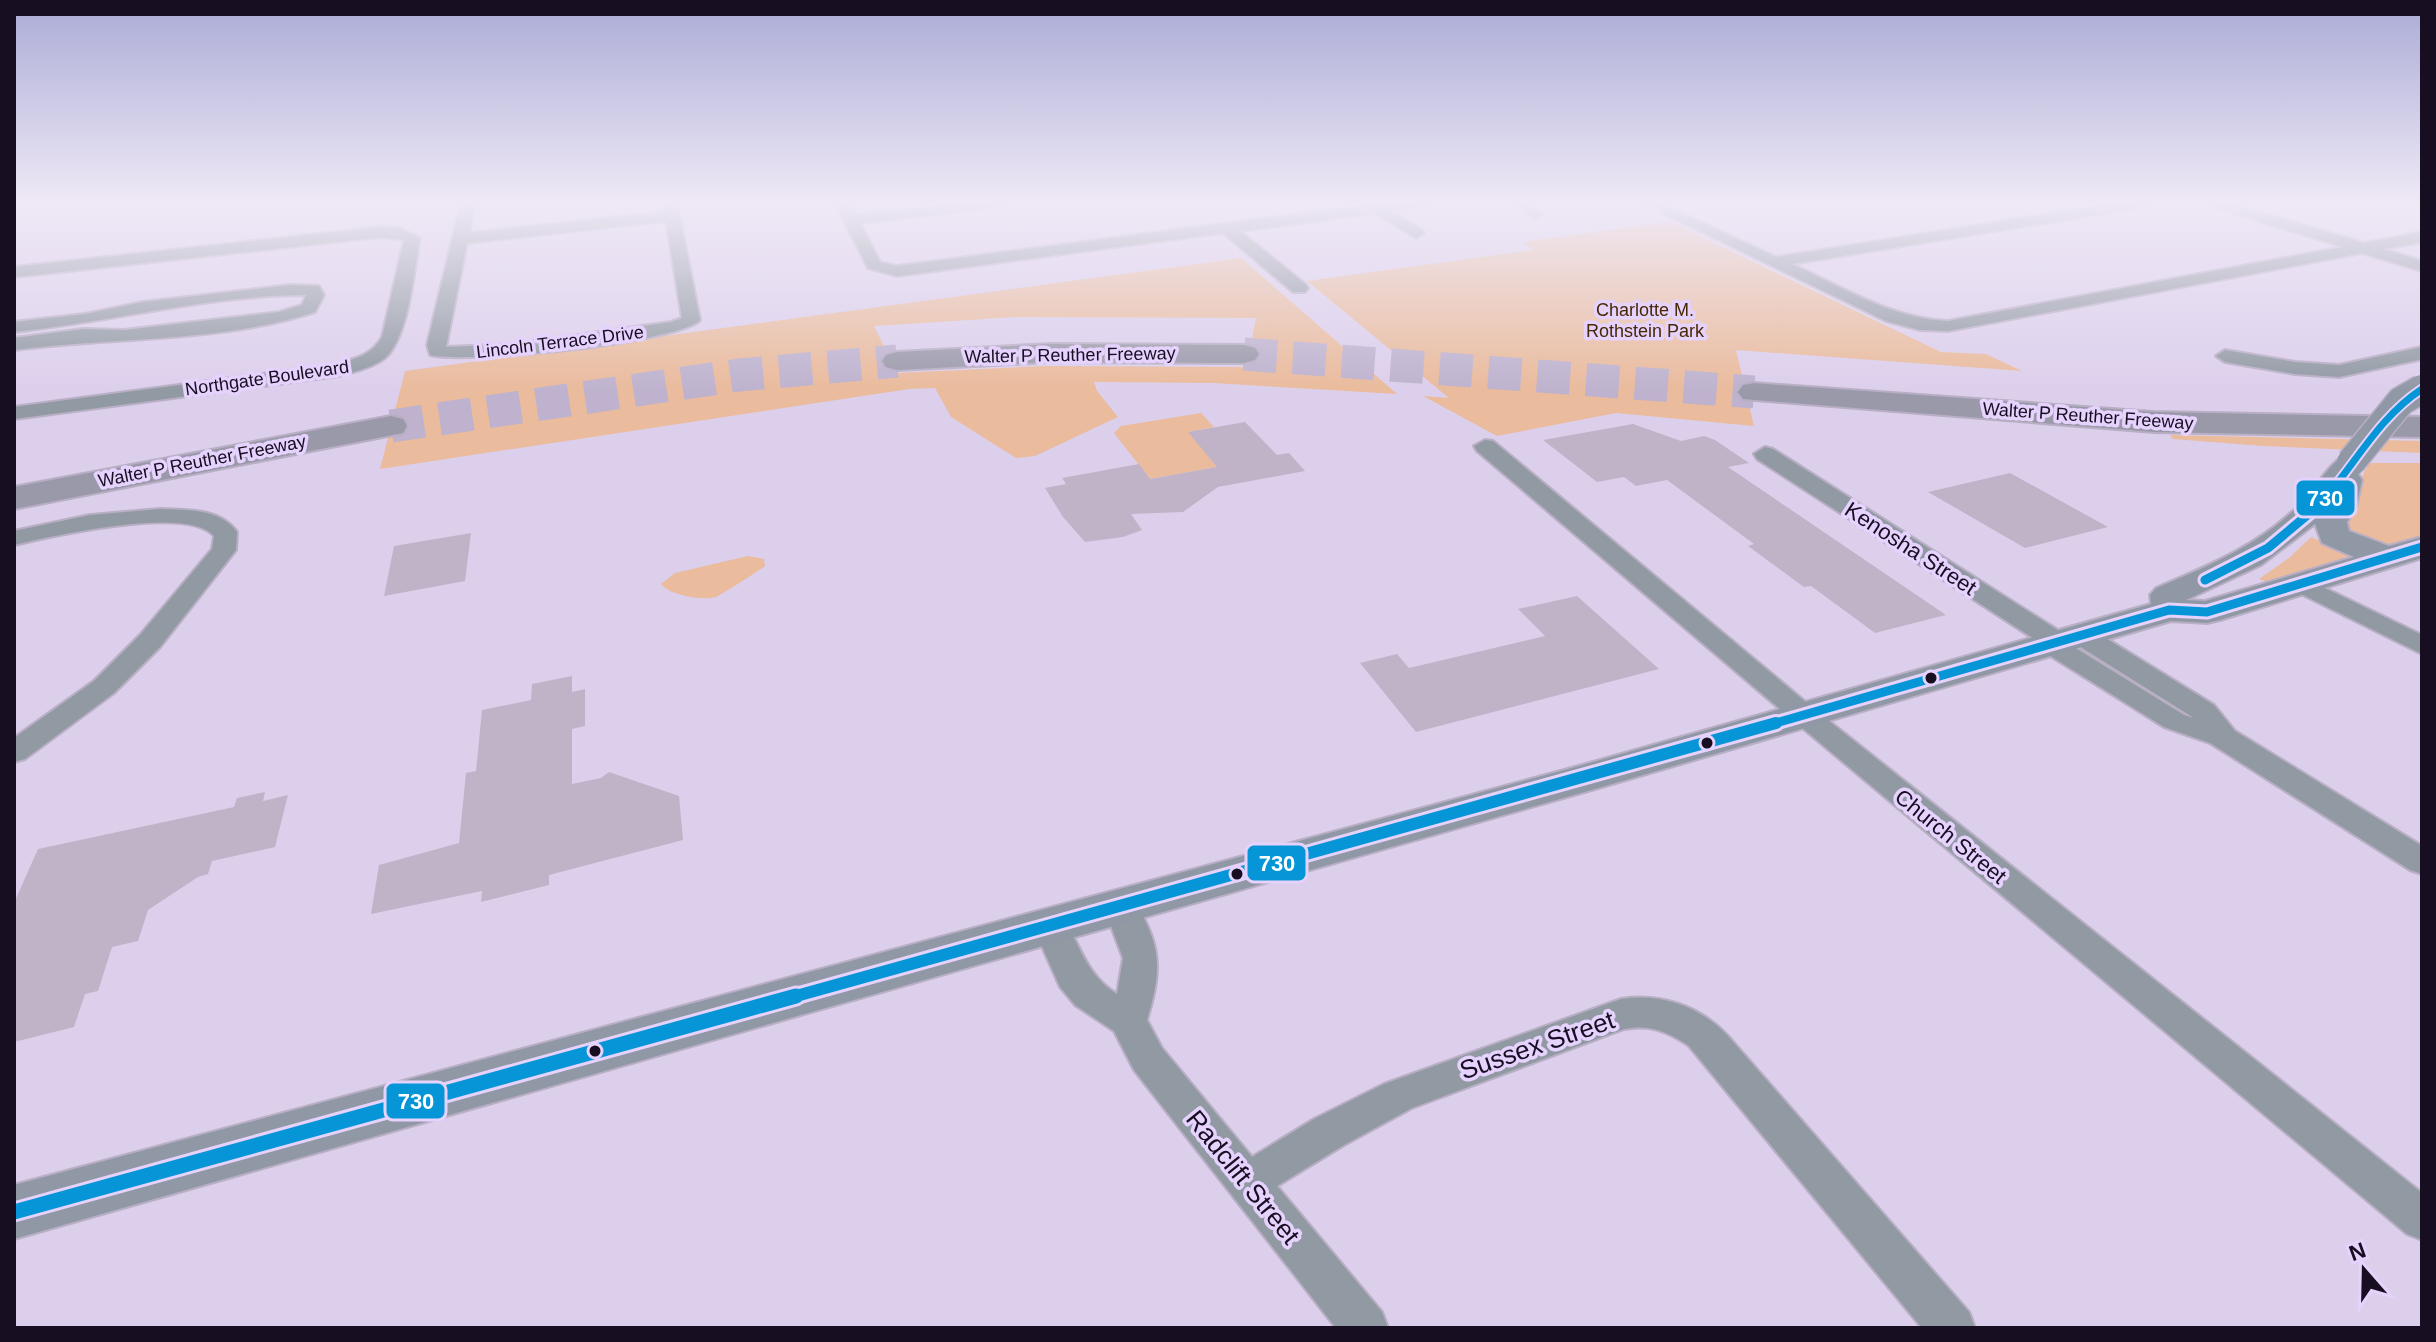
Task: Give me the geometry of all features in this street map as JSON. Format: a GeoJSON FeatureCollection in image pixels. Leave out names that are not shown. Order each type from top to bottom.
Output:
{"type":"FeatureCollection","features":[{"type":"Feature","properties":{"kind":"highway","name":"Walter P Reuther Freeway"},"geometry":{"type":"LineString","coordinates":[[996,333],[892,350],[1244,354]]}},
{"type":"Feature","properties":{"kind":"highway","name":"Walter P Reuther Freeway"},"geometry":{"type":"LineString","coordinates":[[1754,392],[2169,422],[2422,427]]}},
{"type":"Feature","properties":{"kind":"highway","name":"Walter P Reuther Freeway"},"geometry":{"type":"LineString","coordinates":[[14,498],[391,426]]}},
{"type":"Feature","properties":{"kind":"main road"},"geometry":{"type":"LineString","coordinates":[[2169,610],[2168,595],[2251,558],[2289,533],[2322,502],[2401,401],[2422,389]]}},
{"type":"Feature","properties":{"kind":"main road"},"geometry":{"type":"LineString","coordinates":[[2351,462],[2340,507],[2331,522],[2332,532],[2345,543],[2389,557]]}},
{"type":"Feature","properties":{"kind":"main road"},"geometry":{"type":"LineString","coordinates":[[14,1212],[1804,715],[2169,610],[2207,612],[2422,547]]}},
{"type":"Feature","properties":{"kind":"street","name":"Northgate Boulevard"},"geometry":{"type":"LineString","coordinates":[[14,272],[73,266]]}},
{"type":"Feature","properties":{"kind":"street","name":"Northgate Boulevard"},"geometry":{"type":"LineString","coordinates":[[14,413],[338,370],[376,358],[386,349],[391,337],[406,266]]}},
{"type":"Feature","properties":{"kind":"street","name":"Lincoln Terrace Drive"},"geometry":{"type":"LineString","coordinates":[[453,266],[436,345],[437,351],[442,354],[479,353],[661,329],[691,320],[681,266]]}},
{"type":"Feature","properties":{"kind":"street"},"geometry":{"type":"LineString","coordinates":[[876,266],[887,270],[933,266]]}},
{"type":"Feature","properties":{"kind":"street"},"geometry":{"type":"LineString","coordinates":[[1272,266],[1299,288]]}},
{"type":"Feature","properties":{"kind":"street"},"geometry":{"type":"LineString","coordinates":[[1781,266],[1892,317],[1927,326],[1948,326],[2270,266]]}},
{"type":"Feature","properties":{"kind":"street"},"geometry":{"type":"LineString","coordinates":[[14,327],[85,319],[143,307],[290,290],[313,290],[315,295],[309,308],[281,317],[124,336],[83,335],[14,344]]}},
{"type":"Feature","properties":{"kind":"street"},"geometry":{"type":"LineString","coordinates":[[2225,356],[2295,368],[2339,371],[2422,353]]}},
{"type":"Feature","properties":{"kind":"street","name":"Church Street"},"geometry":{"type":"LineString","coordinates":[[1485,446],[1804,715],[2422,1220]]}},
{"type":"Feature","properties":{"kind":"street","name":"Kenosha Street"},"geometry":{"type":"LineString","coordinates":[[1765,454],[2063,641],[2174,721],[2221,736],[2422,862]]}},
{"type":"Feature","properties":{"kind":"street"},"geometry":{"type":"LineString","coordinates":[[14,538],[70,524],[166,516],[203,519],[219,525],[226,532],[224,550],[150,641],[104,687],[14,752]]}},
{"type":"Feature","properties":{"kind":"street"},"geometry":{"type":"LineString","coordinates":[[2312,580],[2422,626]]}},
{"type":"Feature","properties":{"kind":"street"},"geometry":{"type":"LineString","coordinates":[[2312,580],[2422,646]]}},
{"type":"Feature","properties":{"kind":"street"},"geometry":{"type":"LineString","coordinates":[[1050,924],[1073,977],[1088,995],[1128,1020],[1141,958],[1120,905]]}},
{"type":"Feature","properties":{"kind":"street","name":"Sussex Street"},"geometry":{"type":"LineString","coordinates":[[1246,1183],[1339,1126],[1425,1085],[1621,1014],[1658,1012],[1686,1023],[1708,1040],[1952,1328]]}},
{"type":"Feature","properties":{"kind":"street","name":"Radclift Street"},"geometry":{"type":"LineString","coordinates":[[1128,1020],[1148,1059],[1365,1328]]}},
{"type":"Feature","properties":{"kind":"green space"},"geometry":{"type":"Polygon","coordinates":[[[1185,266],[1250,266],[1397,394],[1213,383],[1094,382],[1097,391],[1118,417],[1035,456],[1016,458],[951,417],[935,388],[909,389],[380,469],[405,371],[1185,266]],[[1016,317],[874,326],[897,373],[1045,366],[1247,367],[1256,318],[1016,317]]]}},
{"type":"Feature","properties":{"kind":"green space","name":"Charlotte M. Rothstein Park"},"geometry":{"type":"Polygon","coordinates":[[[1419,266],[1761,266],[1941,352],[1986,354],[2022,371],[1736,350],[1754,426],[1616,413],[1497,436],[1423,396],[1449,398],[1307,281],[1419,266]]]}},
{"type":"Feature","properties":{"kind":"green space"},"geometry":{"type":"Polygon","coordinates":[[[1201,413],[1214,427],[1189,432],[1217,467],[1150,479],[1114,433],[1121,426],[1201,413]]]}},
{"type":"Feature","properties":{"kind":"green space"},"geometry":{"type":"Polygon","coordinates":[[[2170,435],[2422,441],[2422,453],[2263,446],[2173,439],[2170,435]]]}},
{"type":"Feature","properties":{"kind":"green space"},"geometry":{"type":"Polygon","coordinates":[[[2369,463],[2422,463],[2422,537],[2386,547],[2352,538],[2342,517],[2369,463]]]}},
{"type":"Feature","properties":{"kind":"green space"},"geometry":{"type":"Polygon","coordinates":[[[2311,537],[2355,556],[2267,582],[2259,579],[2289,558],[2311,537]]]}},
{"type":"Feature","properties":{"kind":"green space"},"geometry":{"type":"Polygon","coordinates":[[[748,556],[764,559],[765,566],[716,597],[686,596],[661,584],[675,573],[748,556]]]}},
{"type":"Feature","properties":{"kind":"building"},"geometry":{"type":"Polygon","coordinates":[[[1245,422],[1277,455],[1289,453],[1305,471],[1218,487],[1183,512],[1131,514],[1142,530],[1123,537],[1085,542],[1063,517],[1045,488],[1066,484],[1062,478],[1139,464],[1150,479],[1217,467],[1188,432],[1245,422]]]}},
{"type":"Feature","properties":{"kind":"building"},"geometry":{"type":"Polygon","coordinates":[[[1633,424],[1681,441],[1704,436],[1715,440],[1749,463],[1728,467],[1946,615],[1875,633],[1811,586],[1804,587],[1748,546],[1754,544],[1667,480],[1636,486],[1624,477],[1597,482],[1543,440],[1633,424]]]}},
{"type":"Feature","properties":{"kind":"building"},"geometry":{"type":"Polygon","coordinates":[[[2010,473],[2108,527],[2025,548],[1928,492],[2010,473]]]}},
{"type":"Feature","properties":{"kind":"building"},"geometry":{"type":"Polygon","coordinates":[[[471,533],[465,581],[384,596],[394,546],[471,533]]]}},
{"type":"Feature","properties":{"kind":"building"},"geometry":{"type":"Polygon","coordinates":[[[1577,596],[1659,669],[1416,732],[1360,663],[1397,654],[1409,668],[1545,636],[1518,609],[1577,596]]]}},
{"type":"Feature","properties":{"kind":"building"},"geometry":{"type":"Polygon","coordinates":[[[572,676],[572,692],[585,689],[585,726],[572,729],[572,784],[601,778],[609,772],[679,796],[683,840],[549,875],[549,885],[481,902],[482,891],[371,914],[379,865],[459,843],[466,773],[476,771],[482,710],[531,700],[532,684],[572,676]]]}},
{"type":"Feature","properties":{"kind":"building"},"geometry":{"type":"Polygon","coordinates":[[[265,792],[263,801],[288,795],[275,847],[212,861],[208,874],[198,877],[148,910],[138,941],[112,947],[98,991],[85,994],[74,1027],[14,1042],[14,903],[38,849],[234,807],[237,798],[265,792]]]}},
{"type":"Feature","properties":{"kind":"tunnel"},"geometry":{"type":"LineString","coordinates":[[1244,354],[1754,392]]}},
{"type":"Feature","properties":{"kind":"tunnel"},"geometry":{"type":"LineString","coordinates":[[391,426],[739,375],[897,361]]}},
{"type":"Feature","properties":{"kind":"transit line","name":"730"},"geometry":{"type":"LineString","coordinates":[[2205,580],[2252,557],[2309,516],[2334,488],[2379,426],[2422,389]]}},
{"type":"Feature","properties":{"kind":"transit line","name":"730"},"geometry":{"type":"LineString","coordinates":[[14,1212],[1580,779],[2169,610],[2207,612],[2422,547]]}}]}
